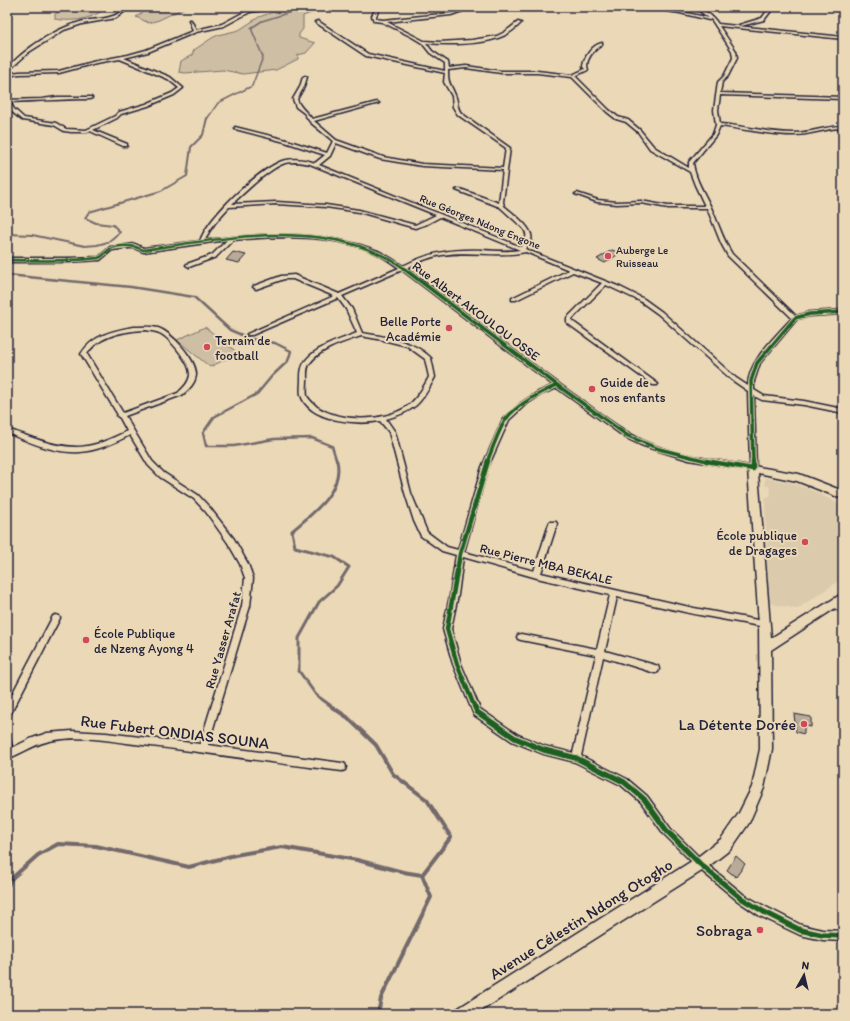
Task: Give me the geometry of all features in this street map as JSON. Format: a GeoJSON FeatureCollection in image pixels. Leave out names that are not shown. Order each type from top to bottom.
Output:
{"type":"FeatureCollection","features":[{"type":"Feature","properties":{"kind":"main road"},"geometry":{"type":"LineString","coordinates":[[753,469],[793,476],[843,495]]}},
{"type":"Feature","properties":{"kind":"main road","name":"Avenue Célestin Ndong Otogho"},"geometry":{"type":"LineString","coordinates":[[462,1014],[700,864],[726,844],[744,818],[758,788],[766,749],[764,624],[753,469]]}},
{"type":"Feature","properties":{"kind":"main road"},"geometry":{"type":"LineString","coordinates":[[765,648],[840,604]]}},
{"type":"Feature","properties":{"kind":"street"},"geometry":{"type":"LineString","coordinates":[[7,71],[28,51],[63,29],[81,23],[115,17],[128,7]]}},
{"type":"Feature","properties":{"kind":"street"},"geometry":{"type":"LineString","coordinates":[[378,7],[374,16],[375,20],[383,21],[451,14],[472,7]]}},
{"type":"Feature","properties":{"kind":"street"},"geometry":{"type":"LineString","coordinates":[[642,7],[697,15],[714,20]]}},
{"type":"Feature","properties":{"kind":"street"},"geometry":{"type":"LineString","coordinates":[[696,7],[714,20],[735,54],[735,58],[726,76],[720,82],[716,110],[718,125],[712,139],[691,163],[691,171],[708,207],[724,247],[730,255],[795,318]]}},
{"type":"Feature","properties":{"kind":"street"},"geometry":{"type":"LineString","coordinates":[[738,26],[763,19],[772,7]]}},
{"type":"Feature","properties":{"kind":"street"},"geometry":{"type":"LineString","coordinates":[[7,75],[19,73],[59,72],[148,51],[195,32],[223,25],[249,11],[269,8]]}},
{"type":"Feature","properties":{"kind":"street"},"geometry":{"type":"LineString","coordinates":[[383,21],[423,42],[431,52],[447,63],[446,82],[454,96],[455,107],[459,114],[508,148],[501,202],[502,206]]}},
{"type":"Feature","properties":{"kind":"street"},"geometry":{"type":"LineString","coordinates":[[190,22],[195,32]]}},
{"type":"Feature","properties":{"kind":"street"},"geometry":{"type":"LineString","coordinates":[[317,22],[367,55],[447,70],[466,67],[501,72],[537,72],[573,76],[587,69],[585,67],[585,63],[588,57],[595,48],[601,44]]}},
{"type":"Feature","properties":{"kind":"street"},"geometry":{"type":"LineString","coordinates":[[423,42],[467,41],[498,38],[519,23]]}},
{"type":"Feature","properties":{"kind":"street"},"geometry":{"type":"LineString","coordinates":[[717,25],[843,38]]}},
{"type":"Feature","properties":{"kind":"street"},"geometry":{"type":"LineString","coordinates":[[90,98],[57,98],[8,102],[12,110],[23,118],[55,124],[65,130],[91,130],[116,117],[120,113],[147,105],[173,94],[181,88],[169,78],[119,57]]}},
{"type":"Feature","properties":{"kind":"street"},"geometry":{"type":"LineString","coordinates":[[573,76],[608,111],[617,118],[627,121],[639,131],[656,150],[691,171]]}},
{"type":"Feature","properties":{"kind":"street"},"geometry":{"type":"LineString","coordinates":[[305,77],[302,87],[295,99],[297,106],[305,112],[310,121],[335,141],[382,158],[398,161],[450,167],[506,169]]}},
{"type":"Feature","properties":{"kind":"street"},"geometry":{"type":"LineString","coordinates":[[718,94],[843,98]]}},
{"type":"Feature","properties":{"kind":"street"},"geometry":{"type":"LineString","coordinates":[[310,121],[377,103]]}},
{"type":"Feature","properties":{"kind":"street"},"geometry":{"type":"LineString","coordinates":[[718,125],[794,134],[808,134],[825,128],[843,127]]}},
{"type":"Feature","properties":{"kind":"street"},"geometry":{"type":"LineString","coordinates":[[236,128],[286,141],[328,155]]}},
{"type":"Feature","properties":{"kind":"street"},"geometry":{"type":"LineString","coordinates":[[91,130],[125,145]]}},
{"type":"Feature","properties":{"kind":"street"},"geometry":{"type":"LineString","coordinates":[[316,165],[328,155],[335,141]]}},
{"type":"Feature","properties":{"kind":"street","name":"Rue Géorges Ndong Engone"},"geometry":{"type":"LineString","coordinates":[[202,242],[204,235],[228,206],[252,184],[279,164],[298,161],[316,165],[605,283],[642,300],[660,312],[734,379],[751,392],[762,398],[843,410]]}},
{"type":"Feature","properties":{"kind":"street"},"geometry":{"type":"LineString","coordinates":[[250,334],[403,268],[426,256],[446,252],[512,253],[524,250],[529,239],[528,232],[502,206],[458,190]]}},
{"type":"Feature","properties":{"kind":"street"},"geometry":{"type":"LineString","coordinates":[[576,194],[597,201],[617,203],[641,202],[668,207],[708,207]]}},
{"type":"Feature","properties":{"kind":"street"},"geometry":{"type":"LineString","coordinates":[[228,206],[276,203],[326,206],[359,211],[415,227],[438,216]]}},
{"type":"Feature","properties":{"kind":"street","name":"Rue Albert AKOULOU OSSE"},"geometry":{"type":"LineString","coordinates":[[7,260],[68,260],[100,258],[110,249],[129,246],[135,246],[143,250],[202,242],[276,236],[329,239],[376,252],[403,268],[557,385],[612,425],[641,443],[676,455],[753,469]]}},
{"type":"Feature","properties":{"kind":"street"},"geometry":{"type":"LineString","coordinates":[[189,265],[214,256],[231,239]]}},
{"type":"Feature","properties":{"kind":"street"},"geometry":{"type":"LineString","coordinates":[[514,299],[572,270]]}},
{"type":"Feature","properties":{"kind":"street"},"geometry":{"type":"LineString","coordinates":[[256,287],[288,276],[294,277],[339,296],[345,301],[360,334]]}},
{"type":"Feature","properties":{"kind":"street"},"geometry":{"type":"LineString","coordinates":[[605,283],[569,319],[569,322],[655,384]]}},
{"type":"Feature","properties":{"kind":"street"},"geometry":{"type":"LineString","coordinates":[[753,469],[751,381],[757,363],[795,318],[810,314],[843,312]]}},
{"type":"Feature","properties":{"kind":"street","name":"Rue Yasser Arafat"},"geometry":{"type":"LineString","coordinates":[[120,416],[180,394],[188,388],[192,382],[194,374],[188,359],[164,332],[143,329],[117,332],[96,341],[85,350],[84,354],[120,416],[150,463],[162,475],[182,486],[196,497],[208,510],[231,541],[244,564],[249,578],[246,606],[203,749]]}},
{"type":"Feature","properties":{"kind":"street"},"geometry":{"type":"LineString","coordinates":[[360,334],[384,338],[409,345],[428,358],[432,377],[423,394],[407,409],[382,419],[364,421],[329,415],[315,408],[306,399],[303,388],[305,366],[314,357],[326,349],[360,334]]}},
{"type":"Feature","properties":{"kind":"street"},"geometry":{"type":"LineString","coordinates":[[557,385],[540,393],[523,404],[506,419],[485,467],[460,554],[447,629],[457,664],[477,712],[515,738],[544,750],[576,758],[624,782],[644,799],[667,831],[700,864],[741,898],[779,921],[800,930],[823,935],[843,936]]}},
{"type":"Feature","properties":{"kind":"street","name":"Rue Pierre MBA BEKALE"},"geometry":{"type":"LineString","coordinates":[[382,419],[392,432],[408,493],[424,534],[445,549],[537,575],[694,611],[764,624]]}},
{"type":"Feature","properties":{"kind":"street"},"geometry":{"type":"LineString","coordinates":[[7,431],[63,449],[78,450],[102,445],[131,432]]}},
{"type":"Feature","properties":{"kind":"street"},"geometry":{"type":"LineString","coordinates":[[537,575],[553,524]]}},
{"type":"Feature","properties":{"kind":"street"},"geometry":{"type":"LineString","coordinates":[[576,758],[614,593]]}},
{"type":"Feature","properties":{"kind":"street"},"geometry":{"type":"LineString","coordinates":[[7,712],[56,618]]}},
{"type":"Feature","properties":{"kind":"street"},"geometry":{"type":"LineString","coordinates":[[521,636],[655,668]]}},
{"type":"Feature","properties":{"kind":"street","name":"Rue Fubert ONDIAS SOUNA"},"geometry":{"type":"LineString","coordinates":[[8,755],[24,746],[60,735],[76,734],[342,766]]}},
{"type":"Feature","properties":{"kind":"street"},"geometry":{"type":"LineString","coordinates":[[7,741],[8,755]]}},
{"type":"Feature","properties":{"kind":"shaded area"},"geometry":{"type":"Polygon","coordinates":[[[68,7],[106,7],[95,15],[82,19],[55,19],[55,14],[68,7]]]}},
{"type":"Feature","properties":{"kind":"shaded area"},"geometry":{"type":"Polygon","coordinates":[[[151,7],[186,7],[159,20],[149,23],[136,17],[151,7]]]}},
{"type":"Feature","properties":{"kind":"shaded area"},"geometry":{"type":"Polygon","coordinates":[[[287,7],[327,7],[303,16],[303,29],[299,34],[299,38],[315,43],[306,53],[298,55],[298,59],[276,70],[243,74],[223,70],[185,73],[179,72],[181,61],[192,55],[194,50],[212,38],[239,30],[259,17],[287,7]]]}},
{"type":"Feature","properties":{"kind":"shaded area","name":"Terrain de football"},"geometry":{"type":"Polygon","coordinates":[[[205,327],[238,353],[210,367],[177,340],[205,327]]]}},
{"type":"Feature","properties":{"kind":"shaded area","name":"École publique de Dragages"},"geometry":{"type":"Polygon","coordinates":[[[765,478],[789,482],[814,491],[843,506],[843,578],[797,609],[768,603],[765,498],[771,495],[769,486],[765,485],[765,478]]]}},
{"type":"Feature","properties":{"kind":"building","name":"Auberge Le Ruisseau"},"geometry":{"type":"Polygon","coordinates":[[[612,250],[620,253],[605,263],[597,259],[612,250]]]}},
{"type":"Feature","properties":{"kind":"building"},"geometry":{"type":"Polygon","coordinates":[[[233,252],[246,255],[239,263],[226,260],[233,252]]]}},
{"type":"Feature","properties":{"kind":"building","name":"La Détente Dorée"},"geometry":{"type":"Polygon","coordinates":[[[794,714],[811,717],[811,727],[804,725],[804,734],[796,732],[794,714]]]}},
{"type":"Feature","properties":{"kind":"building"},"geometry":{"type":"Polygon","coordinates":[[[736,856],[745,864],[736,877],[727,870],[736,856]]]}},
{"type":"Feature","properties":{"kind":"waterway"},"geometry":{"type":"LineString","coordinates":[[207,119],[218,103],[252,86],[263,57],[251,28],[262,21],[307,7]]}},
{"type":"Feature","properties":{"kind":"waterway"},"geometry":{"type":"LineString","coordinates":[[7,234],[32,235],[85,246],[108,242],[120,232],[113,225],[96,223],[85,218],[89,212],[161,191],[187,176],[191,147],[203,135],[207,118]]}},
{"type":"Feature","properties":{"kind":"waterway"},"geometry":{"type":"LineString","coordinates":[[7,275],[131,287],[194,297],[230,330],[251,339],[275,343],[291,351],[288,361],[272,376],[257,394],[214,417],[203,433],[206,446],[234,446],[274,439],[312,438],[332,446],[337,462]]}},
{"type":"Feature","properties":{"kind":"waterway"},"geometry":{"type":"LineString","coordinates":[[334,708],[316,695],[299,671],[299,638],[319,602],[337,586],[349,567],[334,557],[295,547],[292,531],[317,509],[331,492],[336,482],[338,472],[337,461]]}},
{"type":"Feature","properties":{"kind":"waterway"},"geometry":{"type":"LineString","coordinates":[[332,707],[347,717],[376,745],[393,774],[427,800],[451,837],[422,875]]}},
{"type":"Feature","properties":{"kind":"waterway"},"geometry":{"type":"LineString","coordinates":[[7,888],[11,879],[38,855],[58,844],[96,846],[189,867],[235,855],[282,847],[357,860],[403,872],[422,875]]}},
{"type":"Feature","properties":{"kind":"waterway"},"geometry":{"type":"LineString","coordinates":[[378,1014],[381,998],[431,897],[422,875]]}},
{"type":"Feature","properties":{"kind":"cycle path"},"geometry":{"type":"LineString","coordinates":[[7,260],[68,260],[100,258],[110,249],[129,246],[135,246],[143,250],[259,236],[318,238],[346,243],[374,251],[403,268],[557,385],[628,436],[674,454],[753,469],[751,381],[757,363],[795,318],[810,314],[843,312]]}},
{"type":"Feature","properties":{"kind":"cycle path"},"geometry":{"type":"LineString","coordinates":[[557,385],[540,393],[523,404],[506,419],[485,467],[460,554],[447,629],[457,664],[477,712],[515,738],[544,750],[576,758],[624,782],[644,799],[667,831],[700,864],[741,898],[764,912],[800,930],[823,935],[843,936]]}},
{"type":"Feature","properties":{"kind":"place","name":"Auberge Le Ruisseau"},"geometry":{"type":"Point","coordinates":[608,256]}},
{"type":"Feature","properties":{"kind":"place","name":"Belle Porte Académie"},"geometry":{"type":"Point","coordinates":[449,328]}},
{"type":"Feature","properties":{"kind":"place","name":"Terrain de football"},"geometry":{"type":"Point","coordinates":[207,347]}},
{"type":"Feature","properties":{"kind":"place","name":"Guide de nos enfants"},"geometry":{"type":"Point","coordinates":[592,389]}},
{"type":"Feature","properties":{"kind":"place","name":"École publique de Dragages"},"geometry":{"type":"Point","coordinates":[805,542]}},
{"type":"Feature","properties":{"kind":"place","name":"École Publique de Nzeng Ayong 4"},"geometry":{"type":"Point","coordinates":[86,640]}},
{"type":"Feature","properties":{"kind":"place","name":"La Détente Dorée"},"geometry":{"type":"Point","coordinates":[804,724]}},
{"type":"Feature","properties":{"kind":"place","name":"Sobraga"},"geometry":{"type":"Point","coordinates":[760,930]}}]}
